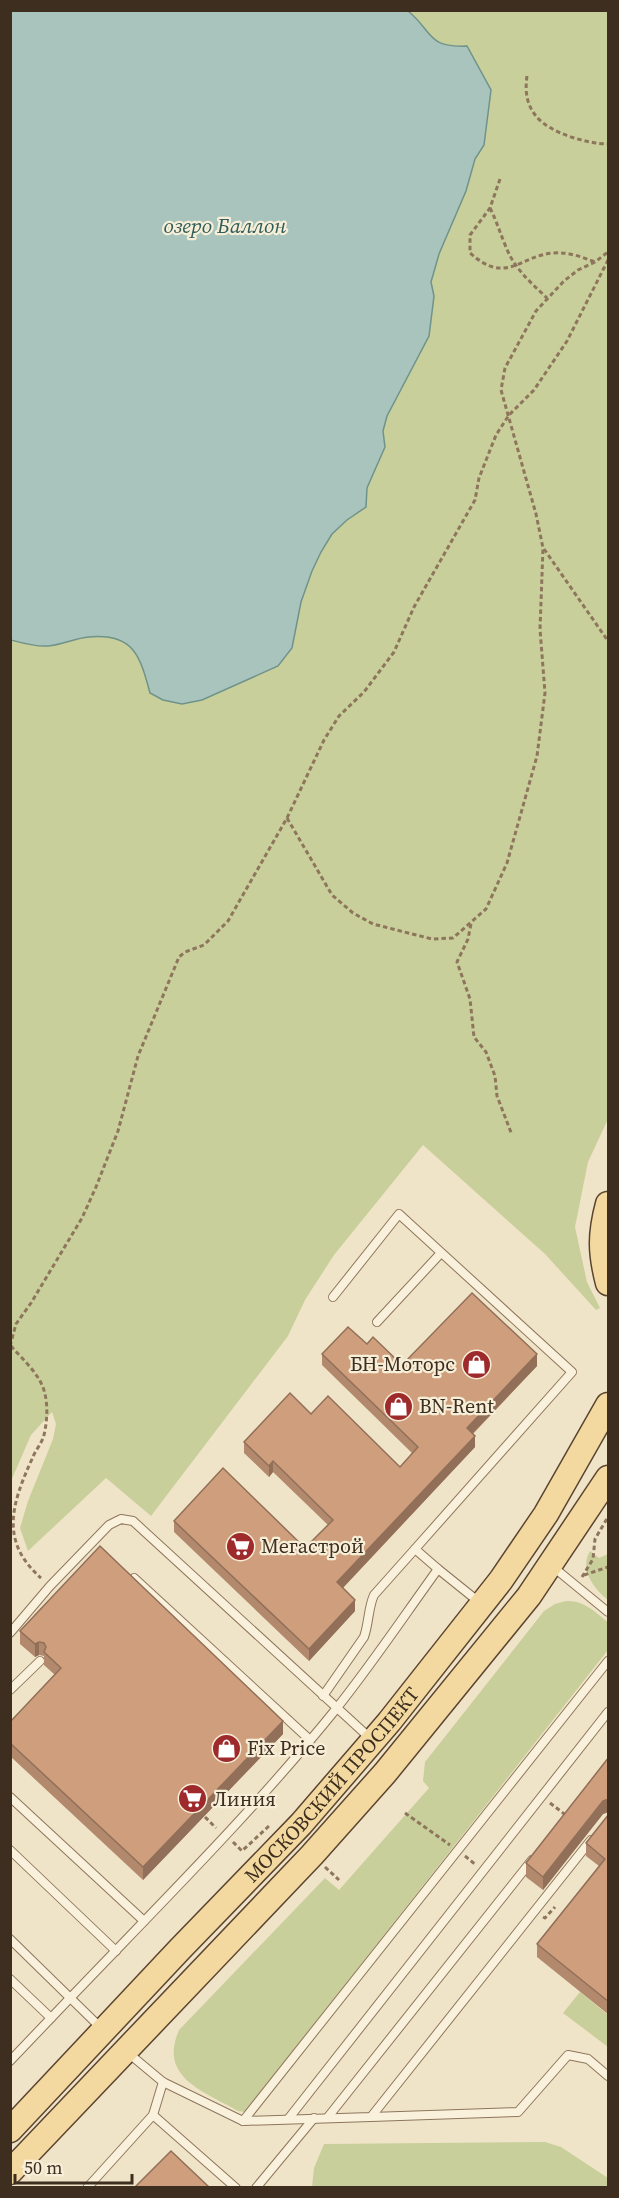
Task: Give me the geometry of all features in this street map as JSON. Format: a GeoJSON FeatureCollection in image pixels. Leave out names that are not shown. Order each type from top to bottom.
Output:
{"type":"FeatureCollection","features":[{"type":"Feature","properties":{"kind":"main road"},"geometry":{"type":"LineString","coordinates":[[609,1204],[601,1229],[603,1256],[609,1283]]}},
{"type":"Feature","properties":{"kind":"main road","name":"МОСКОВСКИЙ ПРОСПЕКТ"},"geometry":{"type":"LineString","coordinates":[[10,2130],[301,1824],[373,1741],[482,1604],[546,1514],[609,1405]]}},
{"type":"Feature","properties":{"kind":"main road","name":"МОСКОВСКИЙ ПРОСПЕКТ"},"geometry":{"type":"LineString","coordinates":[[10,2172],[312,1854],[385,1773],[529,1596],[609,1478]]}},
{"type":"Feature","properties":{"kind":"main road"},"geometry":{"type":"LineString","coordinates":[[105,2031],[125,2050]]}},
{"type":"Feature","properties":{"kind":"lane"},"geometry":{"type":"LineString","coordinates":[[323,1696],[364,1637],[374,1595],[572,1372],[440,1254],[399,1214],[333,1297]]}},
{"type":"Feature","properties":{"kind":"lane"},"geometry":{"type":"LineString","coordinates":[[377,1322],[440,1254]]}},
{"type":"Feature","properties":{"kind":"lane"},"geometry":{"type":"LineString","coordinates":[[10,1633],[50,1586],[109,1525],[121,1519],[133,1521],[373,1741]]}},
{"type":"Feature","properties":{"kind":"lane"},"geometry":{"type":"LineString","coordinates":[[93,1540],[101,1548]]}},
{"type":"Feature","properties":{"kind":"lane"},"geometry":{"type":"LineString","coordinates":[[415,1549],[482,1604]]}},
{"type":"Feature","properties":{"kind":"lane"},"geometry":{"type":"LineString","coordinates":[[551,1565],[609,1612]]}},
{"type":"Feature","properties":{"kind":"lane"},"geometry":{"type":"LineString","coordinates":[[10,2061],[225,1836],[310,1740],[438,1569]]}},
{"type":"Feature","properties":{"kind":"lane"},"geometry":{"type":"LineString","coordinates":[[127,1572],[310,1740]]}},
{"type":"Feature","properties":{"kind":"lane"},"geometry":{"type":"LineString","coordinates":[[10,1690],[40,1661]]}},
{"type":"Feature","properties":{"kind":"lane"},"geometry":{"type":"LineString","coordinates":[[243,2121],[609,1661]]}},
{"type":"Feature","properties":{"kind":"lane"},"geometry":{"type":"LineString","coordinates":[[289,2118],[609,1712]]}},
{"type":"Feature","properties":{"kind":"lane"},"geometry":{"type":"LineString","coordinates":[[10,1797],[144,1921]]}},
{"type":"Feature","properties":{"kind":"lane"},"geometry":{"type":"LineString","coordinates":[[371,2117],[598,1830]]}},
{"type":"Feature","properties":{"kind":"lane"},"geometry":{"type":"LineString","coordinates":[[10,1850],[116,1952]]}},
{"type":"Feature","properties":{"kind":"lane"},"geometry":{"type":"LineString","coordinates":[[328,2117],[537,1853]]}},
{"type":"Feature","properties":{"kind":"lane"},"geometry":{"type":"LineString","coordinates":[[10,1939],[105,2031]]}},
{"type":"Feature","properties":{"kind":"lane"},"geometry":{"type":"LineString","coordinates":[[10,1979],[51,2018]]}},
{"type":"Feature","properties":{"kind":"lane"},"geometry":{"type":"LineString","coordinates":[[125,2050],[163,2082],[243,2121],[518,2112],[568,2055],[588,2059],[609,2076]]}},
{"type":"Feature","properties":{"kind":"lane"},"geometry":{"type":"LineString","coordinates":[[87,2187],[153,2115],[163,2082]]}},
{"type":"Feature","properties":{"kind":"lane"},"geometry":{"type":"LineString","coordinates":[[153,2115],[236,2187]]}},
{"type":"Feature","properties":{"kind":"lane"},"geometry":{"type":"LineString","coordinates":[[256,2187],[314,2118]]}},
{"type":"Feature","properties":{"kind":"path"},"geometry":{"type":"LineString","coordinates":[[526,76],[525,90],[529,105],[536,117],[554,130],[600,144],[609,144]]}},
{"type":"Feature","properties":{"kind":"path"},"geometry":{"type":"LineString","coordinates":[[500,179],[490,208],[470,235],[471,253],[480,262],[500,268],[516,267],[542,255],[555,253],[574,254],[596,262]]}},
{"type":"Feature","properties":{"kind":"path"},"geometry":{"type":"LineString","coordinates":[[490,208],[516,267],[548,299]]}},
{"type":"Feature","properties":{"kind":"path"},"geometry":{"type":"LineString","coordinates":[[287,818],[332,894],[353,913],[373,924],[432,939],[453,938],[486,909],[507,863],[537,756],[545,693],[540,629],[543,548],[536,514],[501,390],[505,368],[536,311],[564,281],[609,252]]}},
{"type":"Feature","properties":{"kind":"path"},"geometry":{"type":"LineString","coordinates":[[50,1586],[26,1566],[16,1548],[11,1528],[14,1503],[32,1458],[44,1437],[47,1410],[45,1391],[35,1373],[11,1346],[16,1324],[82,1218],[96,1187],[118,1131],[138,1056],[179,957],[185,952],[204,945],[228,921],[287,818],[324,740],[339,716],[364,692],[394,651],[414,607],[475,500],[478,478],[496,435],[509,415],[534,390],[567,341],[609,260]]}},
{"type":"Feature","properties":{"kind":"path"},"geometry":{"type":"LineString","coordinates":[[543,548],[609,641]]}},
{"type":"Feature","properties":{"kind":"path"},"geometry":{"type":"LineString","coordinates":[[471,922],[468,939],[457,962],[470,999],[474,1037],[486,1052],[495,1076],[497,1096],[512,1135]]}},
{"type":"Feature","properties":{"kind":"path"},"geometry":{"type":"LineString","coordinates":[[577,1586],[593,1559],[595,1539],[609,1518]]}},
{"type":"Feature","properties":{"kind":"path"},"geometry":{"type":"LineString","coordinates":[[583,1576],[609,1567]]}},
{"type":"Feature","properties":{"kind":"green space"},"geometry":{"type":"Polygon","coordinates":[[[408,11],[608,11],[608,1119],[588,1162],[575,1227],[587,1282],[600,1308],[596,1310],[545,1254],[423,1145],[334,1255],[305,1300],[288,1336],[151,1516],[106,1478],[28,1551],[20,1528],[28,1501],[53,1439],[56,1424],[52,1412],[31,1435],[11,1481],[11,640],[41,644],[95,637],[121,640],[135,650],[144,668],[150,693],[202,700],[278,666],[292,648],[301,602],[321,552],[332,534],[366,507],[367,488],[385,447],[383,430],[387,416],[429,336],[434,296],[431,282],[439,254],[466,191],[475,159],[484,145],[487,118],[467,46],[454,46],[437,41],[408,11]]]}},
{"type":"Feature","properties":{"kind":"green space"},"geometry":{"type":"Polygon","coordinates":[[[590,1551],[599,1558],[608,1554],[608,1600],[593,1584],[587,1572],[587,1558],[590,1551]]]}},
{"type":"Feature","properties":{"kind":"green space"},"geometry":{"type":"Polygon","coordinates":[[[566,1601],[584,1605],[608,1622],[608,1650],[245,2112],[238,2111],[211,2097],[188,2081],[179,2071],[175,2060],[174,2046],[179,2030],[325,1878],[339,1890],[429,1788],[423,1781],[425,1762],[544,1611],[555,1604],[566,1601]]]}},
{"type":"Feature","properties":{"kind":"green space"},"geometry":{"type":"Polygon","coordinates":[[[580,1992],[608,2015],[608,2047],[563,2013],[580,1992]]]}},
{"type":"Feature","properties":{"kind":"green space"},"geometry":{"type":"Polygon","coordinates":[[[545,2142],[561,2147],[608,2178],[608,2187],[312,2187],[314,2168],[324,2144],[545,2142]]]}},
{"type":"Feature","properties":{"kind":"water","name":"озеро Баллон"},"geometry":{"type":"Polygon","coordinates":[[[11,10],[408,11],[437,41],[454,46],[467,46],[491,90],[484,145],[475,159],[466,191],[439,254],[431,282],[434,296],[429,336],[387,416],[383,431],[385,447],[367,488],[366,507],[332,534],[321,552],[301,602],[292,648],[278,666],[202,700],[182,704],[163,700],[150,693],[143,668],[133,650],[116,639],[89,637],[43,646],[11,640],[11,10]]]}},
{"type":"Feature","properties":{"kind":"building"},"geometry":{"type":"Polygon","coordinates":[[[472,1293],[537,1354],[467,1428],[475,1436],[337,1582],[355,1600],[309,1649],[174,1521],[223,1468],[305,1548],[333,1520],[273,1461],[269,1466],[244,1442],[290,1393],[311,1414],[328,1396],[400,1467],[418,1447],[322,1354],[348,1327],[367,1344],[373,1337],[402,1365],[472,1293]]]}},
{"type":"Feature","properties":{"kind":"building"},"geometry":{"type":"Polygon","coordinates":[[[100,1546],[283,1721],[143,1867],[10,1743],[10,1722],[61,1668],[44,1652],[46,1647],[44,1643],[35,1644],[20,1631],[100,1546]]]}},
{"type":"Feature","properties":{"kind":"building"},"geometry":{"type":"Polygon","coordinates":[[[609,1757],[609,1799],[603,1801],[543,1877],[526,1863],[609,1757]]]}},
{"type":"Feature","properties":{"kind":"building"},"geometry":{"type":"Polygon","coordinates":[[[609,1814],[609,2002],[537,1944],[605,1859],[586,1843],[609,1814]]]}},
{"type":"Feature","properties":{"kind":"building"},"geometry":{"type":"Polygon","coordinates":[[[171,2151],[209,2187],[135,2187],[171,2151]]]}},
{"type":"Feature","properties":{"kind":"place","name":"БН-Моторс"},"geometry":{"type":"Point","coordinates":[476,1364]}},
{"type":"Feature","properties":{"kind":"place","name":"BN-Rent"},"geometry":{"type":"Point","coordinates":[398,1406]}},
{"type":"Feature","properties":{"kind":"place","name":"Мегастрой"},"geometry":{"type":"Point","coordinates":[240,1546]}},
{"type":"Feature","properties":{"kind":"place","name":"Fix Price"},"geometry":{"type":"Point","coordinates":[226,1748]}},
{"type":"Feature","properties":{"kind":"place","name":"Линия"},"geometry":{"type":"Point","coordinates":[192,1799]}}]}
